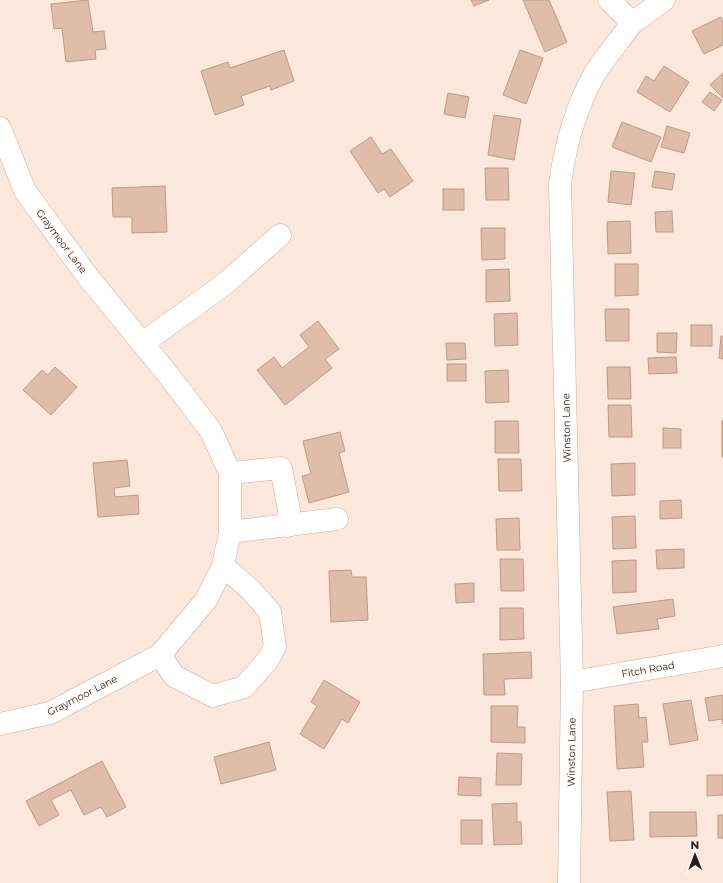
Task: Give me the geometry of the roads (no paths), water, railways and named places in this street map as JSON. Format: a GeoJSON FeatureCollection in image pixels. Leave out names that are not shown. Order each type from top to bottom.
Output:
{"type":"FeatureCollection","features":[{"type":"Feature","properties":{"kind":"street"},"geometry":{"type":"LineString","coordinates":[[609,0],[632,23]]}},
{"type":"Feature","properties":{"kind":"street","name":"Winston Lane"},"geometry":{"type":"LineString","coordinates":[[569,883],[572,682],[560,184],[567,145],[574,119],[595,73],[632,23],[664,0]]}},
{"type":"Feature","properties":{"kind":"street","name":"Graymoor Lane"},"geometry":{"type":"LineString","coordinates":[[0,128],[25,190],[88,277],[143,343],[211,431],[230,473],[230,532],[223,566],[206,600],[160,655],[50,713],[0,724]]}},
{"type":"Feature","properties":{"kind":"street"},"geometry":{"type":"LineString","coordinates":[[143,343],[226,282],[280,235]]}},
{"type":"Feature","properties":{"kind":"street"},"geometry":{"type":"LineString","coordinates":[[230,473],[281,468],[289,510],[288,526]]}},
{"type":"Feature","properties":{"kind":"street"},"geometry":{"type":"LineString","coordinates":[[230,532],[337,519]]}},
{"type":"Feature","properties":{"kind":"street"},"geometry":{"type":"LineString","coordinates":[[160,655],[174,676],[213,696],[244,687],[267,661],[275,647],[270,612],[251,590],[223,566]]}},
{"type":"Feature","properties":{"kind":"street","name":"Fitch Road"},"geometry":{"type":"LineString","coordinates":[[572,682],[723,656]]}}]}
